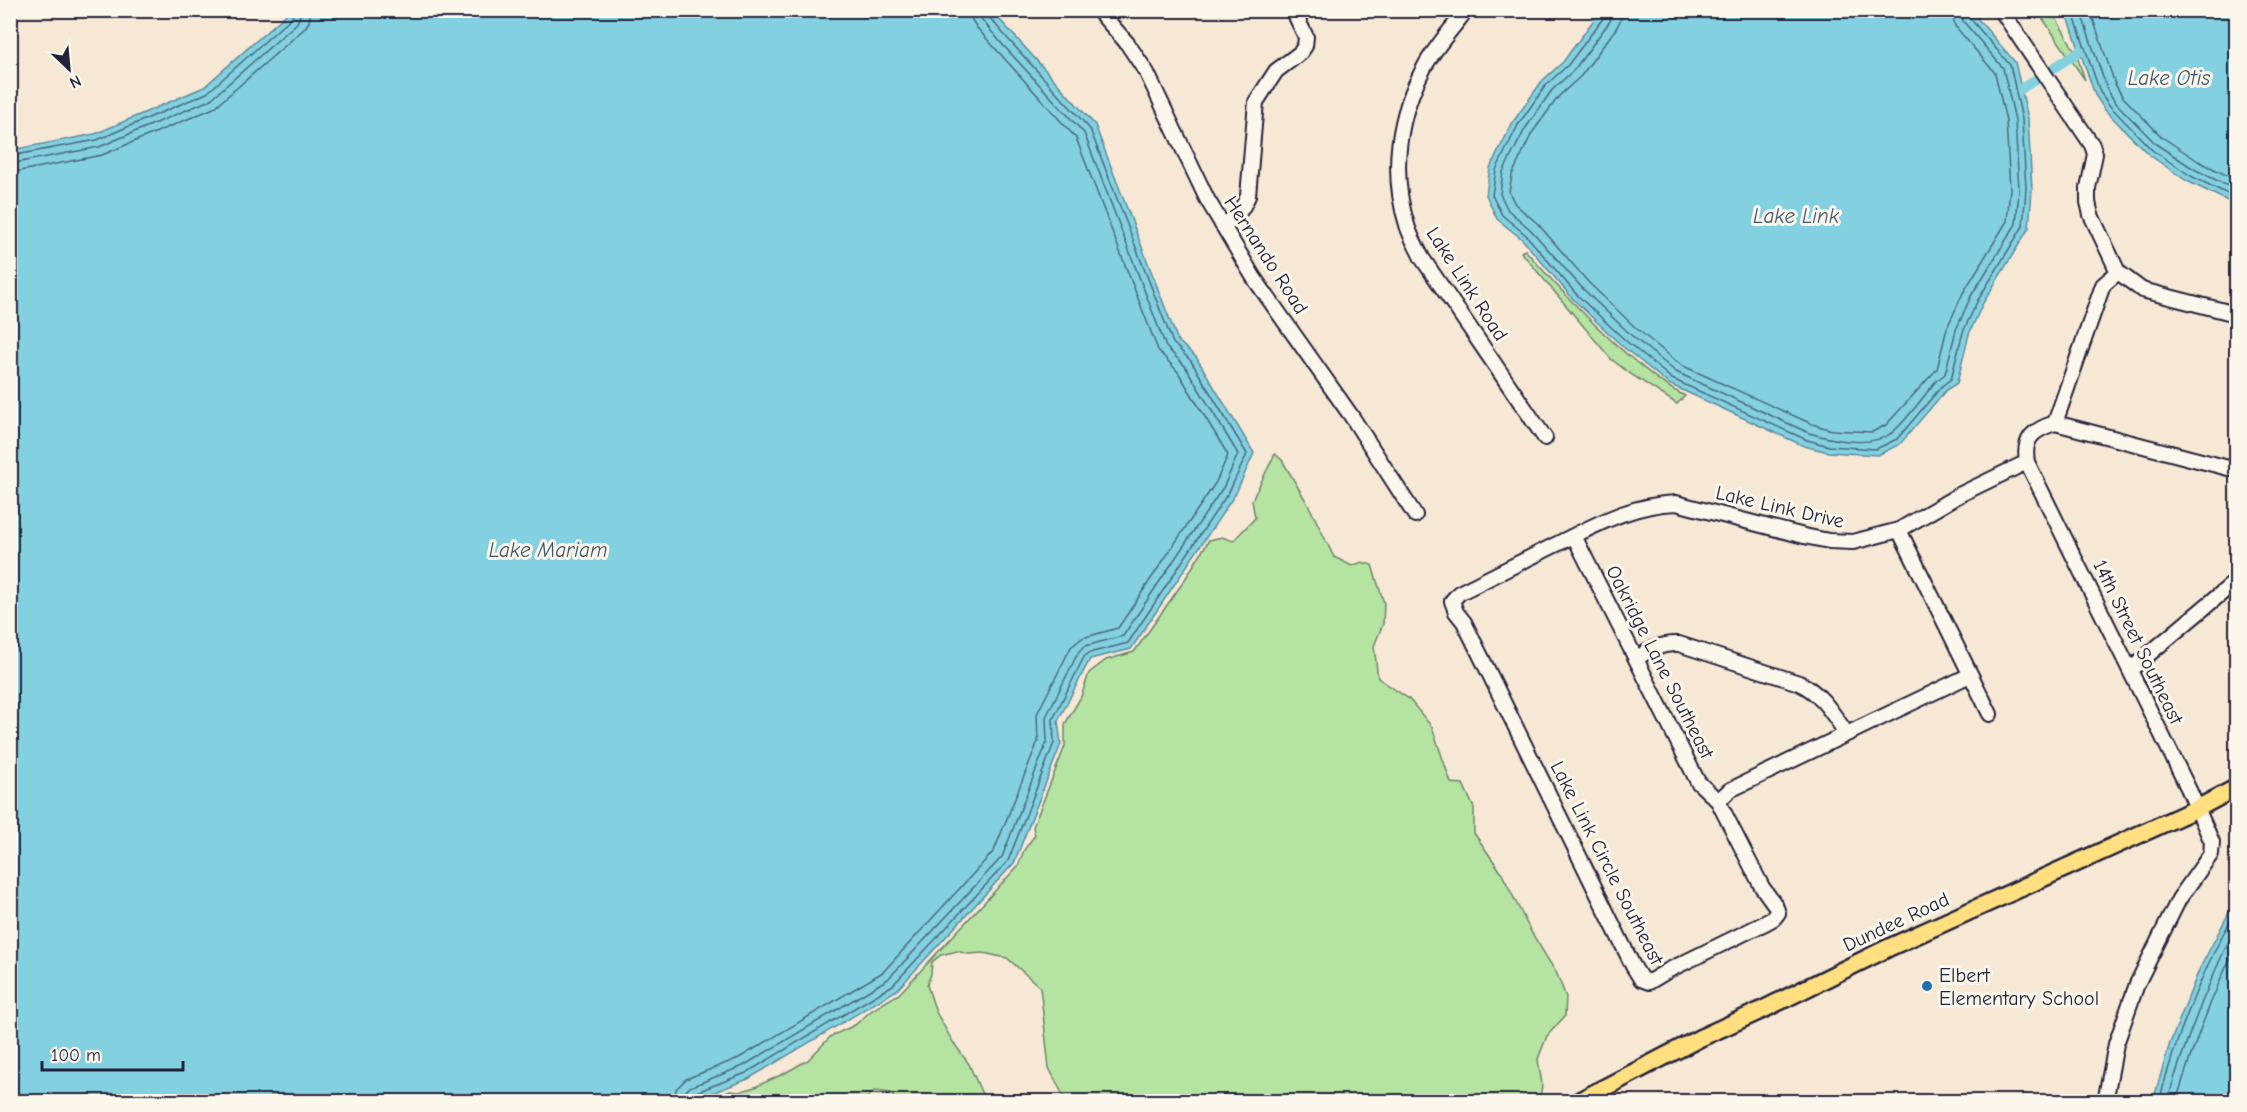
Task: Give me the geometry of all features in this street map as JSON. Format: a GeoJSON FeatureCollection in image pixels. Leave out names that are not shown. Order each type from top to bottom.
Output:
{"type":"FeatureCollection","features":[{"type":"Feature","properties":{"kind":"main road","name":"Dundee Road"},"geometry":{"type":"LineString","coordinates":[[1577,1101],[1700,1038],[1888,948],[2198,808],[2236,788]]}},
{"type":"Feature","properties":{"kind":"street","name":"Hernando Road"},"geometry":{"type":"LineString","coordinates":[[1098,10],[1127,43],[1147,73],[1207,199],[1254,278],[1352,417],[1414,515]]}},
{"type":"Feature","properties":{"kind":"street"},"geometry":{"type":"LineString","coordinates":[[1222,225],[1233,220],[1248,196],[1256,102],[1276,71],[1305,46],[1306,37],[1293,10]]}},
{"type":"Feature","properties":{"kind":"street","name":"Lake Link Road"},"geometry":{"type":"LineString","coordinates":[[1466,10],[1426,64],[1411,96],[1402,122],[1398,157],[1399,192],[1407,226],[1422,258],[1545,438]]}},
{"type":"Feature","properties":{"kind":"street"},"geometry":{"type":"LineString","coordinates":[[2001,10],[2092,145],[2095,154],[2088,188],[2088,202],[2091,215],[2118,272],[2142,290],[2236,314]]}},
{"type":"Feature","properties":{"kind":"street"},"geometry":{"type":"LineString","coordinates":[[2055,423],[2103,285],[2118,272]]}},
{"type":"Feature","properties":{"kind":"street"},"geometry":{"type":"LineString","coordinates":[[2026,462],[2024,449],[2029,438],[2041,427],[2055,423],[2236,470]]}},
{"type":"Feature","properties":{"kind":"street","name":"Lake Link Drive"},"geometry":{"type":"LineString","coordinates":[[1452,601],[1459,592],[1600,522],[1634,509],[1655,504],[1676,503],[1829,541],[1853,542],[1899,530],[1959,495],[2026,462]]}},
{"type":"Feature","properties":{"kind":"street","name":"14th Street Southeast"},"geometry":{"type":"LineString","coordinates":[[2026,462],[2198,808],[2212,842],[2211,854],[2179,899],[2134,994],[2116,1044],[2106,1101]]}},
{"type":"Feature","properties":{"kind":"street"},"geometry":{"type":"LineString","coordinates":[[1899,530],[1990,714]]}},
{"type":"Feature","properties":{"kind":"street","name":"Oakridge Lane Southeast"},"geometry":{"type":"LineString","coordinates":[[1574,536],[1698,782],[1718,801]]}},
{"type":"Feature","properties":{"kind":"street"},"geometry":{"type":"LineString","coordinates":[[2130,670],[2236,581]]}},
{"type":"Feature","properties":{"kind":"street","name":"Lake Link Circle Southeast"},"geometry":{"type":"LineString","coordinates":[[1452,601],[1470,633],[1633,966],[1641,979],[1648,982],[1763,924],[1778,913],[1762,887],[1718,801]]}},
{"type":"Feature","properties":{"kind":"street"},"geometry":{"type":"LineString","coordinates":[[1637,658],[1656,647],[1679,644],[1799,683],[1811,689],[1822,699],[1846,734]]}},
{"type":"Feature","properties":{"kind":"street"},"geometry":{"type":"LineString","coordinates":[[1718,801],[1730,790],[1970,675]]}},
{"type":"Feature","properties":{"kind":"green space"},"geometry":{"type":"Polygon","coordinates":[[[2033,11],[2052,11],[2076,53],[2085,80],[2043,19],[2033,11]]]}},
{"type":"Feature","properties":{"kind":"green space"},"geometry":{"type":"Polygon","coordinates":[[[1525,250],[1606,336],[1654,376],[1685,396],[1677,404],[1611,359],[1521,252],[1525,250]]]}},
{"type":"Feature","properties":{"kind":"green space"},"geometry":{"type":"Polygon","coordinates":[[[1275,454],[1282,460],[1309,506],[1334,557],[1352,566],[1362,562],[1372,565],[1384,603],[1383,624],[1374,646],[1378,678],[1409,699],[1432,727],[1451,783],[1463,784],[1474,808],[1474,833],[1501,872],[1530,930],[1557,974],[1566,997],[1565,1016],[1547,1036],[1538,1059],[1542,1084],[1540,1101],[1066,1101],[1049,1068],[1040,987],[1007,958],[957,951],[941,955],[932,962],[927,985],[936,1012],[969,1064],[985,1101],[895,1101],[891,1093],[874,1091],[864,1101],[702,1101],[730,1091],[739,1092],[755,1087],[785,1073],[808,1060],[831,1036],[855,1025],[872,1010],[899,994],[1018,866],[1024,850],[1035,835],[1033,827],[1065,746],[1065,724],[1081,697],[1089,673],[1106,660],[1134,652],[1184,581],[1209,540],[1222,537],[1233,541],[1255,518],[1252,500],[1275,454]]]}},
{"type":"Feature","properties":{"kind":"water","name":"Lake Mariam"},"geometry":{"type":"Polygon","coordinates":[[[291,10],[992,11],[1095,125],[1178,341],[1196,357],[1254,453],[1236,493],[1131,649],[1090,659],[1058,721],[1061,744],[1014,863],[897,990],[748,1079],[689,1102],[11,1101],[11,150],[95,134],[204,87],[291,10]]]}},
{"type":"Feature","properties":{"kind":"water","name":"Lake Link"},"geometry":{"type":"Polygon","coordinates":[[[1601,10],[1971,11],[2015,62],[2028,118],[2032,190],[2029,228],[1983,303],[1969,334],[1957,383],[1946,390],[1900,444],[1878,455],[1828,452],[1804,446],[1669,384],[1622,346],[1573,299],[1522,239],[1497,219],[1486,195],[1490,168],[1513,122],[1542,81],[1563,62],[1601,10]]]}},
{"type":"Feature","properties":{"kind":"water","name":"Lake Otis"},"geometry":{"type":"Polygon","coordinates":[[[2066,11],[2236,11],[2236,205],[2187,181],[2148,154],[2105,110],[2095,95],[2066,11]]]}},
{"type":"Feature","properties":{"kind":"water"},"geometry":{"type":"Polygon","coordinates":[[[2236,899],[2236,1101],[2153,1101],[2169,1046],[2199,970],[2236,899]]]}},
{"type":"Feature","properties":{"kind":"waterway"},"geometry":{"type":"LineString","coordinates":[[2021,89],[2080,51]]}},
{"type":"Feature","properties":{"kind":"place","name":"Elbert Elementary School"},"geometry":{"type":"Point","coordinates":[1927,986]}}]}
